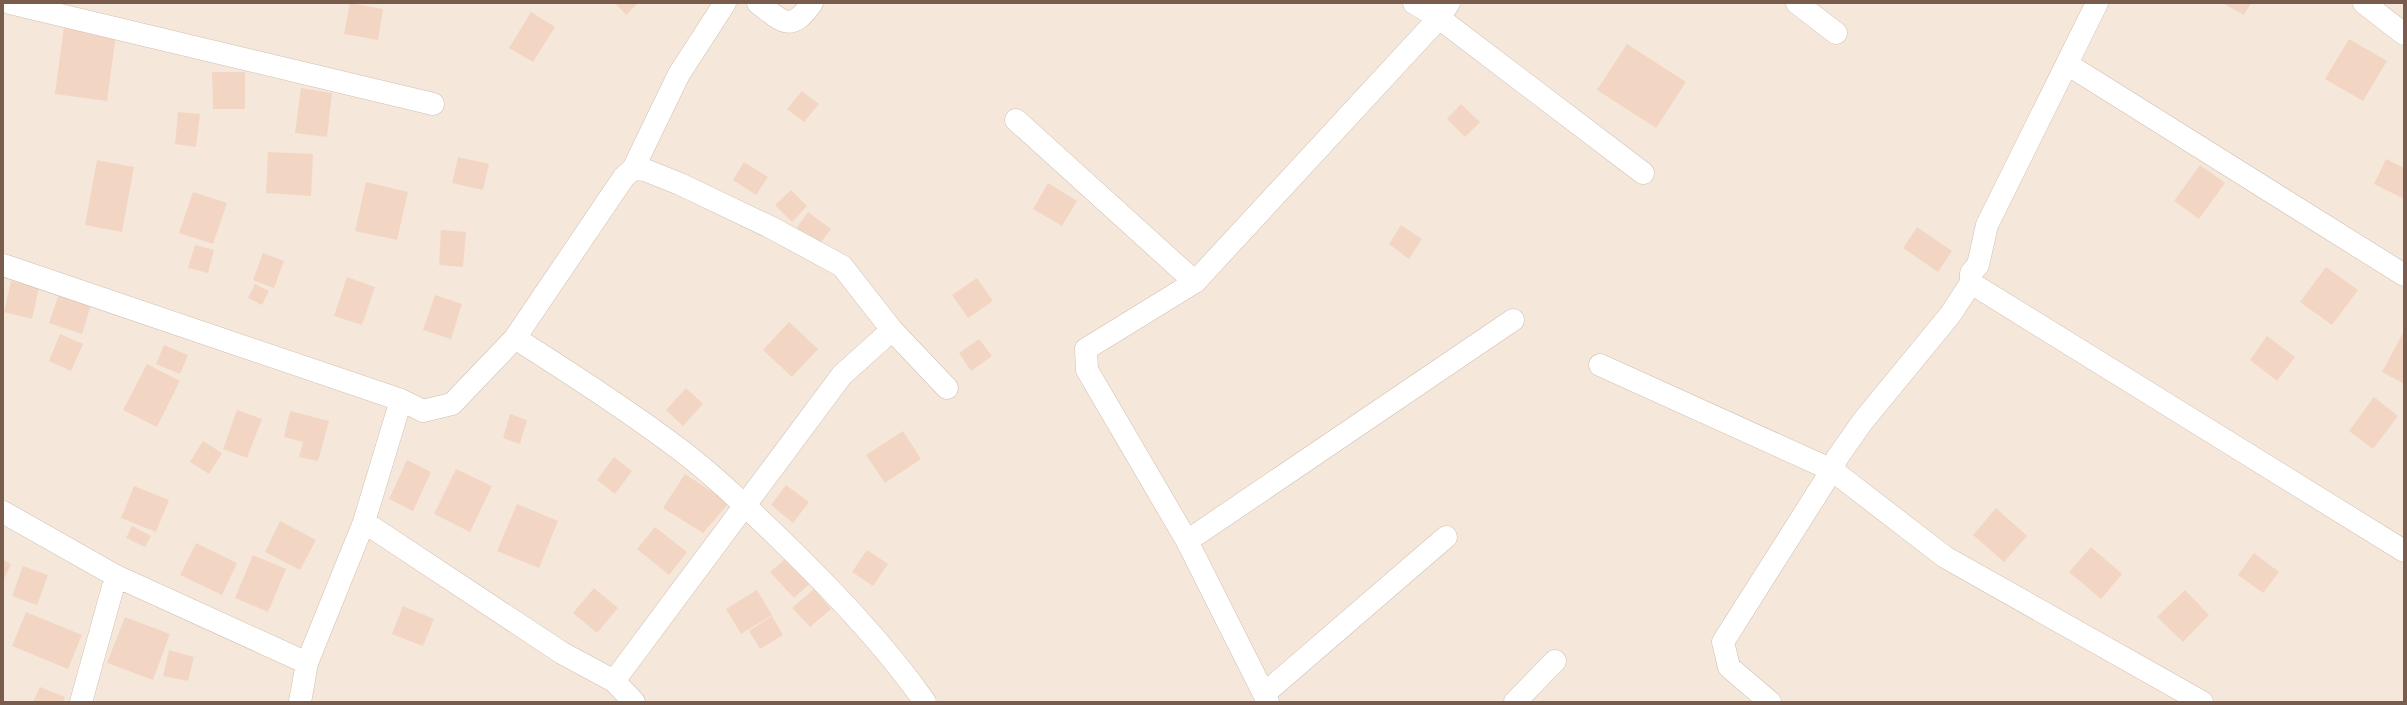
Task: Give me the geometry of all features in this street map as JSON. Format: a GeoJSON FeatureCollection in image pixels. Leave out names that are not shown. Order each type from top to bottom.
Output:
{"type":"FeatureCollection","features":[{"type":"Feature","properties":{"kind":"street"},"geometry":{"type":"LineString","coordinates":[[10,3],[433,104]]}},
{"type":"Feature","properties":{"kind":"street"},"geometry":{"type":"LineString","coordinates":[[3,265],[401,400],[423,411],[452,404],[515,338],[624,177],[633,169],[679,74],[725,3]]}},
{"type":"Feature","properties":{"kind":"street"},"geometry":{"type":"LineString","coordinates":[[758,3],[784,22],[791,23],[798,19],[812,3]]}},
{"type":"Feature","properties":{"kind":"street"},"geometry":{"type":"LineString","coordinates":[[1414,3],[1444,10],[1643,173]]}},
{"type":"Feature","properties":{"kind":"street"},"geometry":{"type":"LineString","coordinates":[[1797,3],[1836,33]]}},
{"type":"Feature","properties":{"kind":"street"},"geometry":{"type":"LineString","coordinates":[[1770,702],[1729,667],[1723,642],[1832,470],[1837,458],[1863,421],[1950,315],[1970,283],[1971,274],[1978,265],[1987,225],[2097,3]]}},
{"type":"Feature","properties":{"kind":"street"},"geometry":{"type":"LineString","coordinates":[[2364,3],[2404,34]]}},
{"type":"Feature","properties":{"kind":"street"},"geometry":{"type":"LineString","coordinates":[[1444,10],[1195,282],[1086,348],[1086,370],[1187,541],[1266,698],[1446,537]]}},
{"type":"Feature","properties":{"kind":"street"},"geometry":{"type":"LineString","coordinates":[[2067,64],[2404,275]]}},
{"type":"Feature","properties":{"kind":"street"},"geometry":{"type":"LineString","coordinates":[[1016,120],[1195,282]]}},
{"type":"Feature","properties":{"kind":"street"},"geometry":{"type":"LineString","coordinates":[[633,169],[646,170],[680,184],[772,228],[842,266],[892,330],[947,388]]}},
{"type":"Feature","properties":{"kind":"street"},"geometry":{"type":"LineString","coordinates":[[1970,283],[2404,551]]}},
{"type":"Feature","properties":{"kind":"street"},"geometry":{"type":"LineString","coordinates":[[1187,541],[1513,320]]}},
{"type":"Feature","properties":{"kind":"street"},"geometry":{"type":"LineString","coordinates":[[614,681],[746,506],[842,375],[892,330]]}},
{"type":"Feature","properties":{"kind":"street"},"geometry":{"type":"LineString","coordinates":[[515,338],[591,387],[687,455],[746,506],[810,569],[877,639],[925,702]]}},
{"type":"Feature","properties":{"kind":"street"},"geometry":{"type":"LineString","coordinates":[[1600,365],[1832,470],[1945,557],[2202,702]]}},
{"type":"Feature","properties":{"kind":"street"},"geometry":{"type":"LineString","coordinates":[[300,702],[307,663],[364,522],[401,400]]}},
{"type":"Feature","properties":{"kind":"street"},"geometry":{"type":"LineString","coordinates":[[3,512],[116,576],[307,663]]}},
{"type":"Feature","properties":{"kind":"street"},"geometry":{"type":"LineString","coordinates":[[364,522],[562,653],[614,681],[634,702]]}},
{"type":"Feature","properties":{"kind":"street"},"geometry":{"type":"LineString","coordinates":[[81,702],[116,576]]}},
{"type":"Feature","properties":{"kind":"street"},"geometry":{"type":"LineString","coordinates":[[1515,702],[1555,661]]}},
{"type":"Feature","properties":{"kind":"shaded area"},"geometry":{"type":"Polygon","coordinates":[[[3,3],[2404,3],[2404,702],[3,702],[3,3]]]}},
{"type":"Feature","properties":{"kind":"building"},"geometry":{"type":"Polygon","coordinates":[[[350,3],[383,9],[378,40],[344,34],[350,3]]]}},
{"type":"Feature","properties":{"kind":"building"},"geometry":{"type":"Polygon","coordinates":[[[615,3],[638,3],[626,15],[615,3]]]}},
{"type":"Feature","properties":{"kind":"building"},"geometry":{"type":"Polygon","coordinates":[[[2222,3],[2251,3],[2244,15],[2222,3]]]}},
{"type":"Feature","properties":{"kind":"building"},"geometry":{"type":"Polygon","coordinates":[[[531,12],[555,27],[533,62],[509,48],[531,12]]]}},
{"type":"Feature","properties":{"kind":"building"},"geometry":{"type":"Polygon","coordinates":[[[64,26],[116,34],[107,101],[55,94],[64,26]]]}},
{"type":"Feature","properties":{"kind":"building"},"geometry":{"type":"Polygon","coordinates":[[[2349,39],[2387,61],[2363,101],[2325,79],[2349,39]]]}},
{"type":"Feature","properties":{"kind":"building"},"geometry":{"type":"Polygon","coordinates":[[[1627,44],[1686,82],[1656,128],[1597,90],[1627,44]]]}},
{"type":"Feature","properties":{"kind":"building"},"geometry":{"type":"Polygon","coordinates":[[[212,72],[245,72],[245,109],[213,109],[212,72]]]}},
{"type":"Feature","properties":{"kind":"building"},"geometry":{"type":"Polygon","coordinates":[[[301,88],[332,93],[327,137],[295,133],[301,88]]]}},
{"type":"Feature","properties":{"kind":"building"},"geometry":{"type":"Polygon","coordinates":[[[802,91],[819,104],[804,122],[787,109],[802,91]]]}},
{"type":"Feature","properties":{"kind":"building"},"geometry":{"type":"Polygon","coordinates":[[[1461,104],[1480,122],[1465,137],[1447,119],[1461,104]]]}},
{"type":"Feature","properties":{"kind":"building"},"geometry":{"type":"Polygon","coordinates":[[[178,112],[200,114],[196,147],[175,144],[178,112]]]}},
{"type":"Feature","properties":{"kind":"building"},"geometry":{"type":"Polygon","coordinates":[[[268,152],[313,154],[311,196],[266,193],[268,152]]]}},
{"type":"Feature","properties":{"kind":"building"},"geometry":{"type":"Polygon","coordinates":[[[458,157],[489,164],[483,190],[452,183],[458,157]]]}},
{"type":"Feature","properties":{"kind":"building"},"geometry":{"type":"Polygon","coordinates":[[[2386,159],[2404,168],[2404,199],[2374,184],[2386,159]]]}},
{"type":"Feature","properties":{"kind":"building"},"geometry":{"type":"Polygon","coordinates":[[[97,160],[134,167],[122,232],[85,225],[97,160]]]}},
{"type":"Feature","properties":{"kind":"building"},"geometry":{"type":"Polygon","coordinates":[[[744,162],[768,177],[756,195],[733,180],[744,162]]]}},
{"type":"Feature","properties":{"kind":"building"},"geometry":{"type":"Polygon","coordinates":[[[2200,165],[2225,183],[2199,219],[2174,201],[2200,165]]]}},
{"type":"Feature","properties":{"kind":"building"},"geometry":{"type":"Polygon","coordinates":[[[366,182],[408,192],[397,240],[355,231],[366,182]]]}},
{"type":"Feature","properties":{"kind":"building"},"geometry":{"type":"Polygon","coordinates":[[[1048,183],[1077,201],[1062,226],[1033,209],[1048,183]]]}},
{"type":"Feature","properties":{"kind":"building"},"geometry":{"type":"Polygon","coordinates":[[[791,190],[807,206],[792,222],[775,205],[791,190]]]}},
{"type":"Feature","properties":{"kind":"building"},"geometry":{"type":"Polygon","coordinates":[[[193,192],[227,203],[213,244],[179,233],[193,192]]]}},
{"type":"Feature","properties":{"kind":"building"},"geometry":{"type":"Polygon","coordinates":[[[808,212],[831,229],[818,246],[796,229],[808,212]]]}},
{"type":"Feature","properties":{"kind":"building"},"geometry":{"type":"Polygon","coordinates":[[[1401,225],[1422,239],[1409,259],[1389,244],[1401,225]]]}},
{"type":"Feature","properties":{"kind":"building"},"geometry":{"type":"Polygon","coordinates":[[[1917,227],[1952,251],[1938,272],[1903,248],[1917,227]]]}},
{"type":"Feature","properties":{"kind":"building"},"geometry":{"type":"Polygon","coordinates":[[[441,230],[466,232],[463,267],[439,265],[441,230]]]}},
{"type":"Feature","properties":{"kind":"building"},"geometry":{"type":"Polygon","coordinates":[[[195,245],[214,250],[208,273],[188,268],[195,245]]]}},
{"type":"Feature","properties":{"kind":"building"},"geometry":{"type":"Polygon","coordinates":[[[263,253],[284,261],[274,288],[253,280],[263,253]]]}},
{"type":"Feature","properties":{"kind":"building"},"geometry":{"type":"Polygon","coordinates":[[[2326,267],[2358,290],[2332,325],[2300,302],[2326,267]]]}},
{"type":"Feature","properties":{"kind":"building"},"geometry":{"type":"Polygon","coordinates":[[[347,277],[375,287],[362,325],[334,316],[347,277]]]}},
{"type":"Feature","properties":{"kind":"building"},"geometry":{"type":"Polygon","coordinates":[[[977,278],[993,301],[968,318],[952,295],[977,278]]]}},
{"type":"Feature","properties":{"kind":"building"},"geometry":{"type":"Polygon","coordinates":[[[11,281],[39,288],[32,319],[4,312],[11,281]]]}},
{"type":"Feature","properties":{"kind":"building"},"geometry":{"type":"Polygon","coordinates":[[[255,284],[269,291],[262,305],[248,298],[255,284]]]}},
{"type":"Feature","properties":{"kind":"building"},"geometry":{"type":"Polygon","coordinates":[[[59,294],[91,305],[82,334],[49,323],[59,294]]]}},
{"type":"Feature","properties":{"kind":"building"},"geometry":{"type":"Polygon","coordinates":[[[435,295],[462,304],[451,339],[423,330],[435,295]]]}},
{"type":"Feature","properties":{"kind":"building"},"geometry":{"type":"Polygon","coordinates":[[[789,322],[818,349],[792,377],[763,350],[789,322]]]}},
{"type":"Feature","properties":{"kind":"building"},"geometry":{"type":"Polygon","coordinates":[[[2404,331],[2404,384],[2382,372],[2404,331]]]}},
{"type":"Feature","properties":{"kind":"building"},"geometry":{"type":"Polygon","coordinates":[[[60,334],[83,344],[71,371],[49,361],[60,334]]]}},
{"type":"Feature","properties":{"kind":"building"},"geometry":{"type":"Polygon","coordinates":[[[2267,336],[2295,357],[2277,381],[2250,360],[2267,336]]]}},
{"type":"Feature","properties":{"kind":"building"},"geometry":{"type":"Polygon","coordinates":[[[979,339],[992,356],[971,371],[959,353],[979,339]]]}},
{"type":"Feature","properties":{"kind":"building"},"geometry":{"type":"Polygon","coordinates":[[[164,345],[188,355],[180,374],[156,364],[164,345]]]}},
{"type":"Feature","properties":{"kind":"building"},"geometry":{"type":"Polygon","coordinates":[[[147,364],[180,381],[157,427],[123,410],[147,364]]]}},
{"type":"Feature","properties":{"kind":"building"},"geometry":{"type":"Polygon","coordinates":[[[686,388],[703,404],[683,426],[666,410],[686,388]]]}},
{"type":"Feature","properties":{"kind":"building"},"geometry":{"type":"Polygon","coordinates":[[[2374,397],[2398,416],[2373,449],[2349,431],[2374,397]]]}},
{"type":"Feature","properties":{"kind":"building"},"geometry":{"type":"Polygon","coordinates":[[[237,410],[262,419],[247,458],[223,449],[237,410]]]}},
{"type":"Feature","properties":{"kind":"building"},"geometry":{"type":"Polygon","coordinates":[[[290,411],[329,421],[318,461],[299,457],[303,442],[284,437],[290,411]]]}},
{"type":"Feature","properties":{"kind":"building"},"geometry":{"type":"Polygon","coordinates":[[[510,414],[527,420],[520,444],[503,438],[510,414]]]}},
{"type":"Feature","properties":{"kind":"building"},"geometry":{"type":"Polygon","coordinates":[[[903,431],[921,459],[885,483],[866,455],[903,431]]]}},
{"type":"Feature","properties":{"kind":"building"},"geometry":{"type":"Polygon","coordinates":[[[203,441],[222,453],[209,474],[190,462],[203,441]]]}},
{"type":"Feature","properties":{"kind":"building"},"geometry":{"type":"Polygon","coordinates":[[[614,457],[632,471],[615,494],[597,480],[614,457]]]}},
{"type":"Feature","properties":{"kind":"building"},"geometry":{"type":"Polygon","coordinates":[[[407,460],[431,472],[413,511],[389,499],[407,460]]]}},
{"type":"Feature","properties":{"kind":"building"},"geometry":{"type":"Polygon","coordinates":[[[456,469],[492,486],[470,532],[434,514],[456,469]]]}},
{"type":"Feature","properties":{"kind":"building"},"geometry":{"type":"Polygon","coordinates":[[[685,474],[729,503],[703,533],[663,508],[685,474]]]}},
{"type":"Feature","properties":{"kind":"building"},"geometry":{"type":"Polygon","coordinates":[[[786,485],[809,502],[793,523],[771,505],[786,485]]]}},
{"type":"Feature","properties":{"kind":"building"},"geometry":{"type":"Polygon","coordinates":[[[134,486],[169,500],[156,532],[121,518],[134,486]]]}},
{"type":"Feature","properties":{"kind":"building"},"geometry":{"type":"Polygon","coordinates":[[[517,504],[558,521],[539,568],[497,551],[517,504]]]}},
{"type":"Feature","properties":{"kind":"building"},"geometry":{"type":"Polygon","coordinates":[[[1996,508],[2027,536],[2004,562],[1973,535],[1996,508]]]}},
{"type":"Feature","properties":{"kind":"building"},"geometry":{"type":"Polygon","coordinates":[[[280,521],[316,540],[300,570],[265,552],[280,521]]]}},
{"type":"Feature","properties":{"kind":"building"},"geometry":{"type":"Polygon","coordinates":[[[132,526],[151,536],[145,547],[126,538],[132,526]]]}},
{"type":"Feature","properties":{"kind":"building"},"geometry":{"type":"Polygon","coordinates":[[[655,527],[687,552],[669,575],[637,549],[655,527]]]}},
{"type":"Feature","properties":{"kind":"building"},"geometry":{"type":"Polygon","coordinates":[[[196,543],[237,563],[222,595],[180,575],[196,543]]]}},
{"type":"Feature","properties":{"kind":"building"},"geometry":{"type":"Polygon","coordinates":[[[2091,547],[2122,574],[2101,599],[2069,572],[2091,547]]]}},
{"type":"Feature","properties":{"kind":"building"},"geometry":{"type":"Polygon","coordinates":[[[867,550],[888,564],[873,586],[852,572],[867,550]]]}},
{"type":"Feature","properties":{"kind":"building"},"geometry":{"type":"Polygon","coordinates":[[[792,553],[815,579],[794,598],[770,572],[792,553]]]}},
{"type":"Feature","properties":{"kind":"building"},"geometry":{"type":"Polygon","coordinates":[[[2254,553],[2279,572],[2263,593],[2238,575],[2254,553]]]}},
{"type":"Feature","properties":{"kind":"building"},"geometry":{"type":"Polygon","coordinates":[[[253,555],[286,569],[268,612],[235,598],[253,555]]]}},
{"type":"Feature","properties":{"kind":"building"},"geometry":{"type":"Polygon","coordinates":[[[3,560],[11,564],[3,581],[3,560]]]}},
{"type":"Feature","properties":{"kind":"building"},"geometry":{"type":"Polygon","coordinates":[[[23,566],[48,575],[37,605],[12,596],[23,566]]]}},
{"type":"Feature","properties":{"kind":"building"},"geometry":{"type":"Polygon","coordinates":[[[594,588],[618,608],[597,633],[573,613],[594,588]]]}},
{"type":"Feature","properties":{"kind":"building"},"geometry":{"type":"Polygon","coordinates":[[[814,589],[831,609],[810,627],[792,608],[814,589]]]}},
{"type":"Feature","properties":{"kind":"building"},"geometry":{"type":"Polygon","coordinates":[[[757,590],[772,615],[741,634],[726,609],[757,590]]]}},
{"type":"Feature","properties":{"kind":"building"},"geometry":{"type":"Polygon","coordinates":[[[2185,590],[2209,615],[2183,642],[2157,617],[2185,590]]]}},
{"type":"Feature","properties":{"kind":"building"},"geometry":{"type":"Polygon","coordinates":[[[403,606],[434,619],[423,646],[392,634],[403,606]]]}},
{"type":"Feature","properties":{"kind":"building"},"geometry":{"type":"Polygon","coordinates":[[[26,612],[82,635],[68,669],[12,646],[26,612]]]}},
{"type":"Feature","properties":{"kind":"building"},"geometry":{"type":"Polygon","coordinates":[[[772,616],[783,635],[760,649],[749,631],[772,616]]]}},
{"type":"Feature","properties":{"kind":"building"},"geometry":{"type":"Polygon","coordinates":[[[125,617],[170,634],[153,680],[107,663],[125,617]]]}},
{"type":"Feature","properties":{"kind":"building"},"geometry":{"type":"Polygon","coordinates":[[[169,650],[194,657],[188,681],[163,676],[169,650]]]}},
{"type":"Feature","properties":{"kind":"building"},"geometry":{"type":"Polygon","coordinates":[[[40,687],[65,697],[63,702],[33,702],[40,687]]]}}]}
